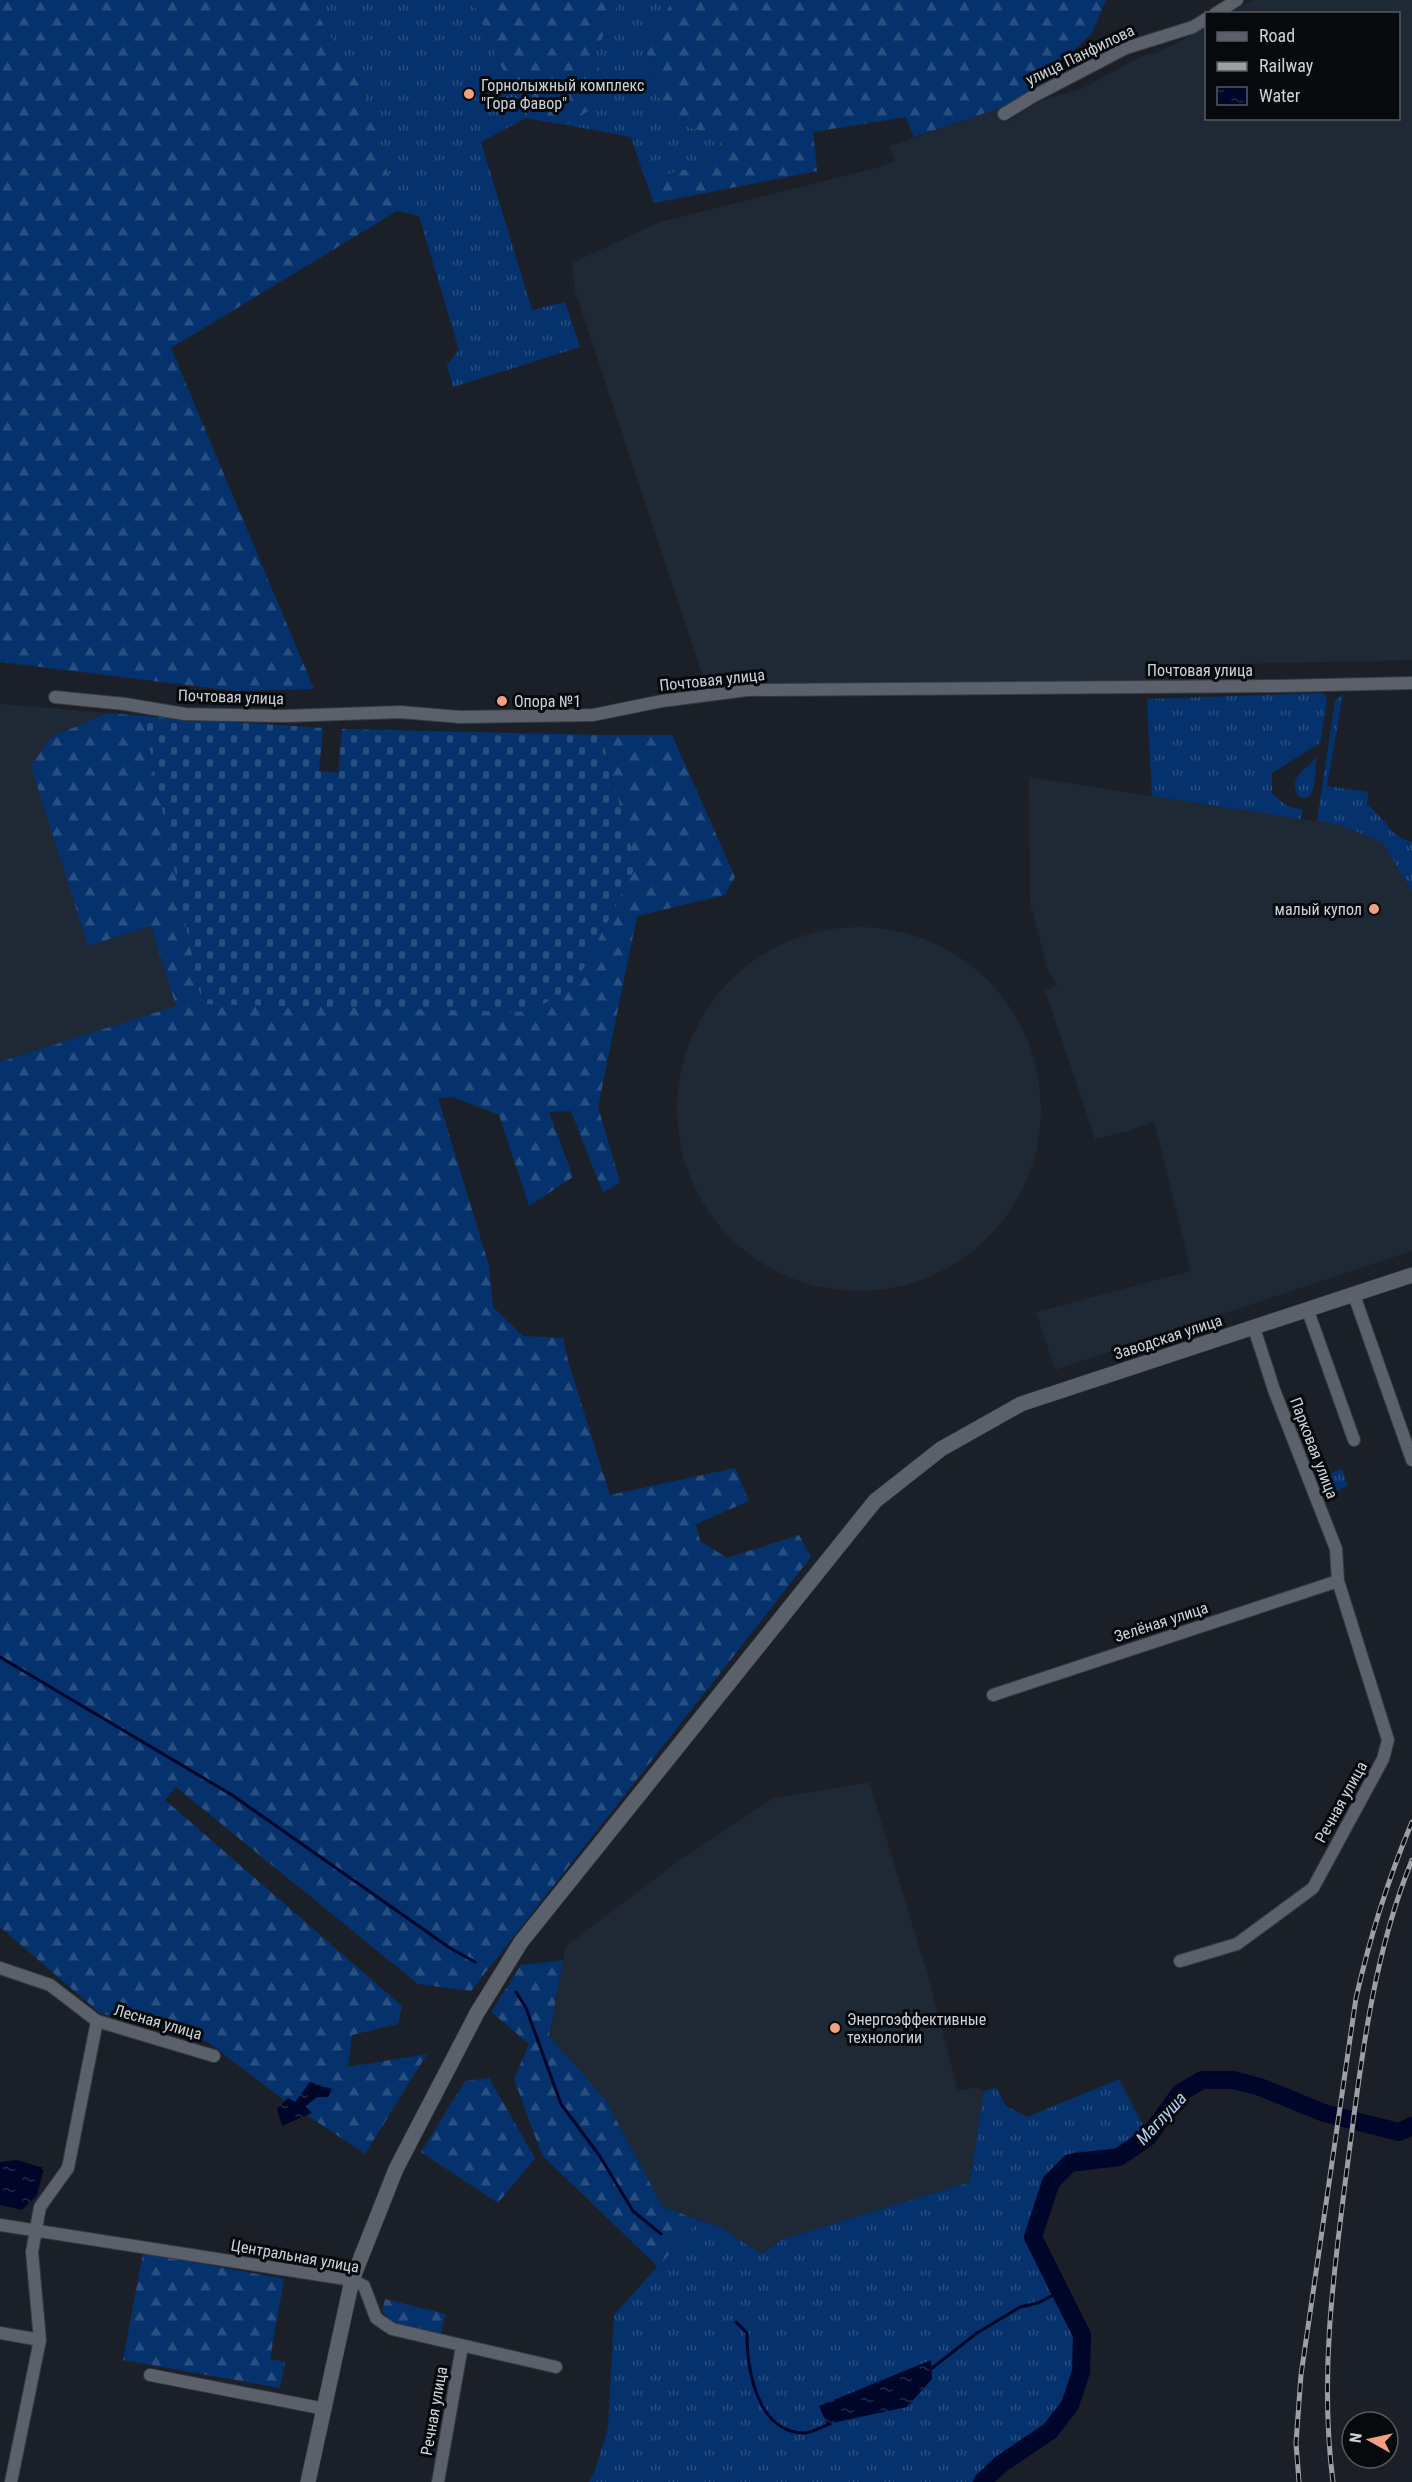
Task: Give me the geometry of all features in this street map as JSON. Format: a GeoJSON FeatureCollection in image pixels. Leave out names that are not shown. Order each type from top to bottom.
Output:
{"type":"FeatureCollection","features":[{"type":"Feature","properties":{"kind":"main road","name":"Заводская улица"},"geometry":{"type":"LineString","coordinates":[[308,2482],[352,2280],[396,2169],[477,2013],[521,1942],[876,1501],[941,1449],[1021,1404],[1412,1275]]}},
{"type":"Feature","properties":{"kind":"street"},"geometry":{"type":"LineString","coordinates":[[1218,12],[1237,0]]}},
{"type":"Feature","properties":{"kind":"street","name":"улица Панфилова"},"geometry":{"type":"LineString","coordinates":[[1004,114],[1126,48],[1193,27],[1205,20]]}},
{"type":"Feature","properties":{"kind":"street","name":"Почтовая улица"},"geometry":{"type":"LineString","coordinates":[[55,697],[125,704],[184,714],[285,716],[400,712],[460,717],[593,715],[663,701],[747,690],[1412,683]]}},
{"type":"Feature","properties":{"kind":"street"},"geometry":{"type":"LineString","coordinates":[[1354,1295],[1412,1460]]}},
{"type":"Feature","properties":{"kind":"street"},"geometry":{"type":"LineString","coordinates":[[1308,1311],[1354,1440]]}},
{"type":"Feature","properties":{"kind":"street","name":"Парковая улица"},"geometry":{"type":"LineString","coordinates":[[1254,1328],[1274,1390],[1336,1549],[1338,1581]]}},
{"type":"Feature","properties":{"kind":"street","name":"Зелёная улица"},"geometry":{"type":"LineString","coordinates":[[993,1695],[1338,1581]]}},
{"type":"Feature","properties":{"kind":"street","name":"Речная улица"},"geometry":{"type":"LineString","coordinates":[[1180,1961],[1237,1944],[1313,1888],[1383,1759],[1388,1740],[1338,1581]]}},
{"type":"Feature","properties":{"kind":"street","name":"Лесная улица"},"geometry":{"type":"LineString","coordinates":[[0,1968],[50,1985],[97,2021],[214,2056]]}},
{"type":"Feature","properties":{"kind":"street"},"geometry":{"type":"LineString","coordinates":[[11,2482],[40,2340],[32,2252],[40,2207],[68,2168],[97,2021]]}},
{"type":"Feature","properties":{"kind":"street","name":"Центральная улица"},"geometry":{"type":"LineString","coordinates":[[0,2225],[352,2280],[364,2286],[376,2318],[392,2329],[556,2367]]}},
{"type":"Feature","properties":{"kind":"street"},"geometry":{"type":"LineString","coordinates":[[0,2333],[40,2340]]}},
{"type":"Feature","properties":{"kind":"street","name":"Речная улица"},"geometry":{"type":"LineString","coordinates":[[438,2482],[462,2346]]}},
{"type":"Feature","properties":{"kind":"street"},"geometry":{"type":"LineString","coordinates":[[150,2375],[325,2409]]}},
{"type":"Feature","properties":{"kind":"shaded area"},"geometry":{"type":"Polygon","coordinates":[[[1253,0],[1412,0],[1412,660],[1198,665],[1201,687],[709,695],[575,291],[572,263],[660,222],[883,166],[895,161],[890,146],[1003,107],[1008,121],[1038,102],[1083,88],[1142,56],[1157,53],[1205,29],[1205,120],[1400,120],[1400,12],[1232,12],[1253,0]]]}},
{"type":"Feature","properties":{"kind":"shaded area"},"geometry":{"type":"Polygon","coordinates":[[[0,704],[108,713],[51,737],[88,946],[151,926],[177,1006],[0,1062],[0,704]]]}},
{"type":"Feature","properties":{"kind":"shaded area"},"geometry":{"type":"Polygon","coordinates":[[[1029,777],[1340,825],[1383,843],[1412,892],[1412,1251],[1055,1370],[1036,1312],[1191,1271],[1154,1121],[1128,1131],[1095,1139],[1045,990],[1057,986],[1047,968],[1030,902],[1029,777]]]}},
{"type":"Feature","properties":{"kind":"shaded area"},"geometry":{"type":"Polygon","coordinates":[[[841,927],[877,927],[912,934],[945,948],[975,968],[1000,993],[1028,1039],[1038,1073],[1041,1109],[1038,1145],[1028,1179],[1000,1225],[975,1250],[945,1270],[912,1284],[877,1291],[841,1291],[806,1284],[773,1270],[743,1250],[718,1225],[698,1195],[684,1162],[677,1127],[677,1091],[684,1056],[698,1023],[718,993],[743,968],[773,948],[806,934],[841,927]]]}},
{"type":"Feature","properties":{"kind":"shaded area"},"geometry":{"type":"Polygon","coordinates":[[[869,1782],[928,1976],[958,2091],[975,2087],[984,2091],[970,2182],[783,2239],[761,2254],[716,2225],[663,2207],[605,2099],[549,2036],[566,1946],[680,1860],[771,1799],[869,1782]]]}},
{"type":"Feature","properties":{"kind":"green space"},"geometry":{"type":"Polygon","coordinates":[[[0,0],[309,0],[371,106],[397,211],[171,348],[314,689],[235,691],[0,662],[0,0]]]}},
{"type":"Feature","properties":{"kind":"green space"},"geometry":{"type":"Polygon","coordinates":[[[309,0],[472,0],[505,75],[531,101],[526,118],[481,142],[532,310],[565,302],[580,347],[453,387],[447,365],[459,350],[419,216],[397,211],[371,106],[309,0]]]}},
{"type":"Feature","properties":{"kind":"green space"},"geometry":{"type":"Polygon","coordinates":[[[472,0],[620,0],[594,55],[602,78],[590,110],[566,125],[526,118],[530,101],[505,75],[472,0]]]}},
{"type":"Feature","properties":{"kind":"green space"},"geometry":{"type":"Polygon","coordinates":[[[620,0],[673,0],[645,48],[666,119],[719,137],[722,157],[646,182],[631,137],[566,125],[590,109],[602,78],[594,55],[620,0]]]}},
{"type":"Feature","properties":{"kind":"green space"},"geometry":{"type":"Polygon","coordinates":[[[673,0],[1106,0],[1092,33],[1030,90],[1003,107],[914,137],[906,117],[813,132],[817,171],[654,203],[646,182],[722,157],[719,137],[666,119],[645,47],[673,0]]]}},
{"type":"Feature","properties":{"kind":"green space"},"geometry":{"type":"Polygon","coordinates":[[[1324,693],[1327,700],[1320,743],[1272,773],[1272,794],[1287,806],[1303,810],[1301,819],[1152,796],[1147,699],[1324,693]]]}},
{"type":"Feature","properties":{"kind":"green space"},"geometry":{"type":"Polygon","coordinates":[[[1343,694],[1327,786],[1368,792],[1367,805],[1398,836],[1412,842],[1412,892],[1383,843],[1340,825],[1317,821],[1335,701],[1343,694]]]}},
{"type":"Feature","properties":{"kind":"green space"},"geometry":{"type":"Polygon","coordinates":[[[108,713],[143,716],[203,1004],[636,866],[601,735],[672,735],[735,877],[725,895],[637,916],[598,1107],[620,1182],[603,1193],[571,1111],[549,1112],[573,1177],[529,1206],[499,1115],[453,1097],[438,1098],[489,1266],[493,1307],[523,1336],[563,1338],[568,1361],[610,1495],[735,1468],[749,1501],[696,1524],[700,1541],[727,1558],[799,1535],[811,1557],[471,1991],[418,1984],[176,1787],[165,1800],[402,2006],[398,2024],[352,2035],[348,2067],[427,2054],[365,2154],[276,2094],[208,2042],[100,2013],[0,1927],[0,1062],[176,1006],[151,926],[88,946],[31,766],[51,737],[108,713]]]}},
{"type":"Feature","properties":{"kind":"green space"},"geometry":{"type":"Polygon","coordinates":[[[143,716],[323,728],[319,771],[338,773],[342,729],[601,735],[636,866],[574,987],[529,1012],[202,1004],[143,716]]]}},
{"type":"Feature","properties":{"kind":"green space"},"geometry":{"type":"Polygon","coordinates":[[[1317,756],[1310,796],[1299,797],[1295,784],[1296,779],[1317,756]]]}},
{"type":"Feature","properties":{"kind":"green space"},"geometry":{"type":"Polygon","coordinates":[[[1342,1469],[1348,1486],[1321,1496],[1315,1479],[1342,1469]]]}},
{"type":"Feature","properties":{"kind":"green space"},"geometry":{"type":"Polygon","coordinates":[[[563,1960],[549,2036],[605,2099],[663,2207],[699,2220],[658,2267],[542,2155],[514,2079],[529,2044],[491,2012],[521,1965],[563,1960]]]}},
{"type":"Feature","properties":{"kind":"green space"},"geometry":{"type":"Polygon","coordinates":[[[489,2078],[535,2158],[498,2203],[421,2152],[465,2081],[489,2078]]]}},
{"type":"Feature","properties":{"kind":"green space"},"geometry":{"type":"Polygon","coordinates":[[[1119,2079],[1146,2131],[1119,2150],[1074,2152],[1046,2179],[1027,2234],[1049,2291],[1075,2335],[1074,2372],[1064,2402],[1046,2426],[993,2460],[973,2482],[589,2482],[608,2428],[614,2315],[699,2220],[716,2225],[762,2254],[783,2239],[970,2182],[984,2091],[996,2088],[1006,2106],[1027,2117],[1119,2079]]]}},
{"type":"Feature","properties":{"kind":"green space"},"geometry":{"type":"Polygon","coordinates":[[[143,2253],[284,2279],[270,2359],[285,2362],[280,2388],[123,2360],[143,2253]]]}},
{"type":"Feature","properties":{"kind":"green space"},"geometry":{"type":"Polygon","coordinates":[[[385,2299],[446,2314],[440,2336],[394,2325],[382,2311],[385,2299]]]}},
{"type":"Feature","properties":{"kind":"water"},"geometry":{"type":"Polygon","coordinates":[[[310,2082],[332,2089],[328,2097],[317,2097],[306,2106],[312,2113],[282,2126],[277,2109],[288,2098],[295,2102],[310,2082]]]}},
{"type":"Feature","properties":{"kind":"water"},"geometry":{"type":"Polygon","coordinates":[[[17,2160],[44,2168],[37,2195],[22,2210],[0,2205],[0,2162],[17,2160]]]}},
{"type":"Feature","properties":{"kind":"water"},"geometry":{"type":"Polygon","coordinates":[[[931,2360],[932,2379],[907,2407],[827,2424],[819,2406],[931,2360]]]}},
{"type":"Feature","properties":{"kind":"waterway"},"geometry":{"type":"LineString","coordinates":[[0,1657],[232,1795],[450,1948],[475,1962]]}},
{"type":"Feature","properties":{"kind":"waterway"},"geometry":{"type":"LineString","coordinates":[[516,1992],[526,2008],[561,2104],[599,2155],[633,2211],[661,2234]]}},
{"type":"Feature","properties":{"kind":"waterway","name":"Маглуша"},"geometry":{"type":"LineString","coordinates":[[982,2482],[1001,2464],[1050,2431],[1070,2405],[1081,2372],[1082,2335],[1033,2237],[1051,2182],[1070,2163],[1119,2157],[1148,2137],[1180,2093],[1202,2080],[1233,2080],[1260,2087],[1324,2113],[1399,2132],[1412,2126]]}},
{"type":"Feature","properties":{"kind":"waterway"},"geometry":{"type":"LineString","coordinates":[[931,2369],[977,2333],[1020,2307],[1038,2303],[1059,2292]]}},
{"type":"Feature","properties":{"kind":"waterway"},"geometry":{"type":"LineString","coordinates":[[736,2322],[747,2333],[749,2364],[758,2396],[765,2411],[775,2422],[788,2430],[804,2433],[830,2424]]}},
{"type":"Feature","properties":{"kind":"railway"},"geometry":{"type":"LineString","coordinates":[[1299,2482],[1296,2443],[1301,2375],[1356,1998],[1380,1908],[1412,1822]]}},
{"type":"Feature","properties":{"kind":"railway"},"geometry":{"type":"LineString","coordinates":[[1333,2482],[1327,2401],[1328,2361],[1333,2282],[1343,2201],[1370,2009],[1387,1933],[1412,1860]]}},
{"type":"Feature","properties":{"kind":"place","name":"Горнолыжный комплекс \"Гора Фавор\""},"geometry":{"type":"Point","coordinates":[469,94]}},
{"type":"Feature","properties":{"kind":"place","name":"Опора №1"},"geometry":{"type":"Point","coordinates":[502,701]}},
{"type":"Feature","properties":{"kind":"place","name":"малый купол"},"geometry":{"type":"Point","coordinates":[1374,909]}},
{"type":"Feature","properties":{"kind":"place","name":"Энергоэффективные технологии"},"geometry":{"type":"Point","coordinates":[835,2028]}}]}
